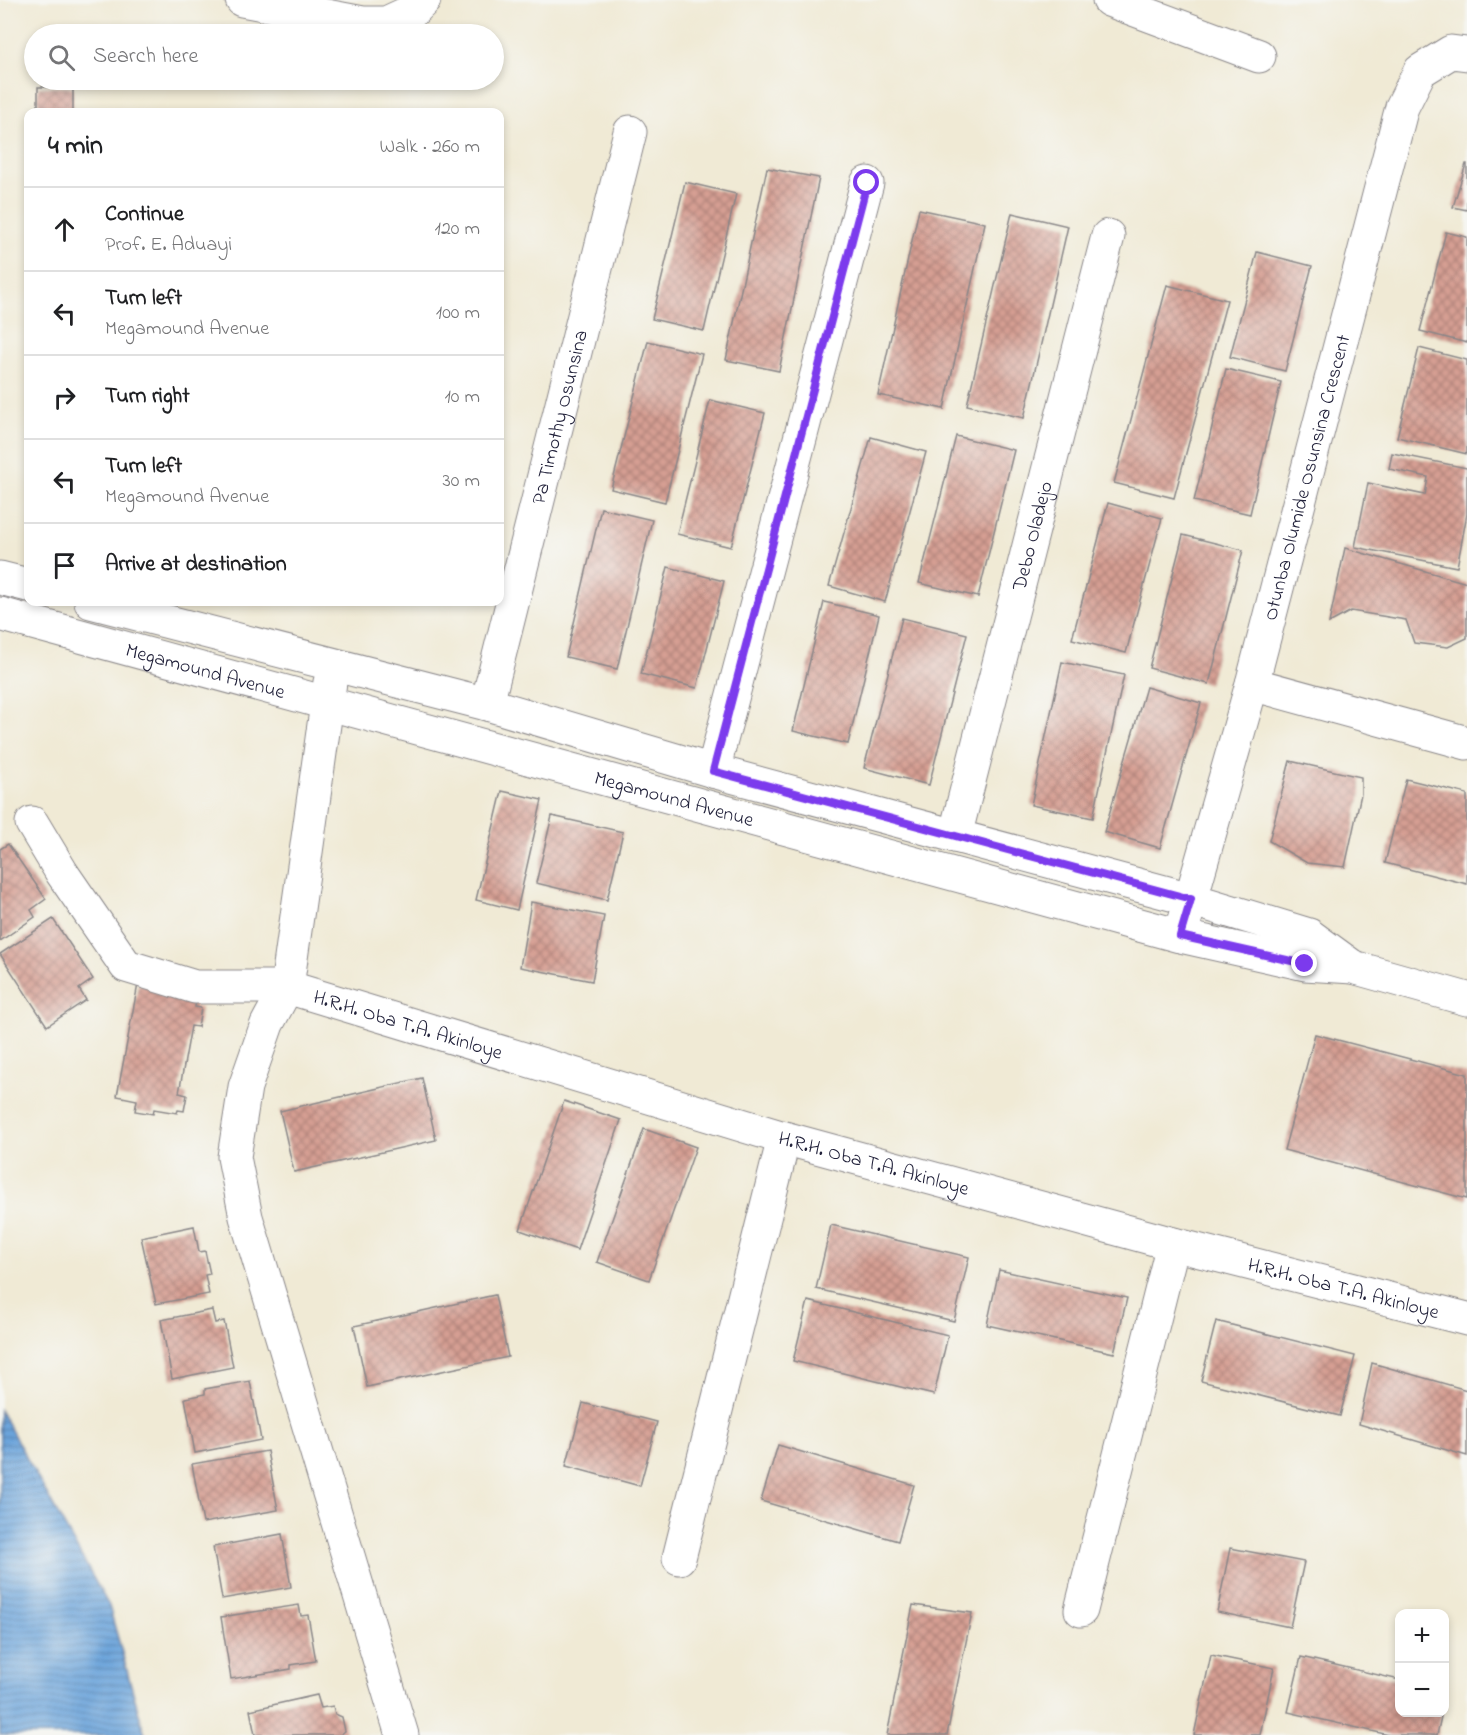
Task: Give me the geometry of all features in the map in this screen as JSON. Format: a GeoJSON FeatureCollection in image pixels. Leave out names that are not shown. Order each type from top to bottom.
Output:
{"type":"FeatureCollection","features":[{"type":"Feature","properties":{"kind":"street"},"geometry":{"type":"LineString","coordinates":[[242,0],[363,23],[386,23],[414,10],[424,0]]}},
{"type":"Feature","properties":{"kind":"street"},"geometry":{"type":"LineString","coordinates":[[1110,0],[1260,56]]}},
{"type":"Feature","properties":{"kind":"street","name":"Otunba Olumide Osunsina Crescent"},"geometry":{"type":"LineString","coordinates":[[1180,936],[1252,684],[1402,107],[1420,71],[1451,52],[1467,54]]}},
{"type":"Feature","properties":{"kind":"street","name":"Pa Timothy Osunsina"},"geometry":{"type":"LineString","coordinates":[[488,704],[630,132]]}},
{"type":"Feature","properties":{"kind":"street"},"geometry":{"type":"LineString","coordinates":[[713,771],[867,183]]}},
{"type":"Feature","properties":{"kind":"street","name":"Debo Oladejo"},"geometry":{"type":"LineString","coordinates":[[955,836],[1108,236]]}},
{"type":"Feature","properties":{"kind":"street"},"geometry":{"type":"LineString","coordinates":[[0,578],[24,584]]}},
{"type":"Feature","properties":{"kind":"street","name":"Megamound Avenue"},"geometry":{"type":"LineString","coordinates":[[106,606],[488,704],[713,771],[1191,899],[1310,935],[1353,967]]}},
{"type":"Feature","properties":{"kind":"street","name":"Megamound Avenue"},"geometry":{"type":"LineString","coordinates":[[0,614],[1180,936],[1305,964],[1353,967],[1467,999]]}},
{"type":"Feature","properties":{"kind":"street"},"geometry":{"type":"LineString","coordinates":[[333,665],[287,987],[267,1024],[245,1087],[234,1157],[246,1217],[402,1735]]}},
{"type":"Feature","properties":{"kind":"street"},"geometry":{"type":"LineString","coordinates":[[1252,684],[1467,743]]}},
{"type":"Feature","properties":{"kind":"street","name":"H.R.H. Oba T.A. Akinloye"},"geometry":{"type":"LineString","coordinates":[[32,823],[62,873],[126,966],[195,987],[287,987],[784,1138],[1173,1244],[1467,1319]]}},
{"type":"Feature","properties":{"kind":"street"},"geometry":{"type":"LineString","coordinates":[[679,1558],[784,1138]]}},
{"type":"Feature","properties":{"kind":"street"},"geometry":{"type":"LineString","coordinates":[[1081,1610],[1173,1244]]}},
{"type":"Feature","properties":{"kind":"water"},"geometry":{"type":"Polygon","coordinates":[[[0,1410],[109,1606],[145,1735],[0,1735],[0,1410]]]}},
{"type":"Feature","properties":{"kind":"building"},"geometry":{"type":"Polygon","coordinates":[[[38,90],[73,90],[73,108],[38,108],[38,90]]]}},
{"type":"Feature","properties":{"kind":"building"},"geometry":{"type":"Polygon","coordinates":[[[1467,164],[1467,210],[1453,207],[1467,164]]]}},
{"type":"Feature","properties":{"kind":"building"},"geometry":{"type":"Polygon","coordinates":[[[767,168],[819,178],[779,371],[726,360],[767,168]]]}},
{"type":"Feature","properties":{"kind":"building"},"geometry":{"type":"Polygon","coordinates":[[[685,182],[736,194],[704,331],[652,319],[685,182]]]}},
{"type":"Feature","properties":{"kind":"building"},"geometry":{"type":"Polygon","coordinates":[[[919,209],[985,223],[944,409],[878,395],[919,209]]]}},
{"type":"Feature","properties":{"kind":"building"},"geometry":{"type":"Polygon","coordinates":[[[1012,213],[1068,226],[1024,418],[967,405],[1012,213]]]}},
{"type":"Feature","properties":{"kind":"building"},"geometry":{"type":"Polygon","coordinates":[[[1446,232],[1467,237],[1467,343],[1420,331],[1446,232]]]}},
{"type":"Feature","properties":{"kind":"building"},"geometry":{"type":"Polygon","coordinates":[[[1257,252],[1312,266],[1285,371],[1230,357],[1257,252]]]}},
{"type":"Feature","properties":{"kind":"building"},"geometry":{"type":"Polygon","coordinates":[[[1167,285],[1227,300],[1174,498],[1114,483],[1167,285]]]}},
{"type":"Feature","properties":{"kind":"building"},"geometry":{"type":"Polygon","coordinates":[[[648,341],[702,354],[665,502],[611,489],[648,341]]]}},
{"type":"Feature","properties":{"kind":"building"},"geometry":{"type":"Polygon","coordinates":[[[1419,348],[1467,360],[1467,454],[1397,437],[1419,348]]]}},
{"type":"Feature","properties":{"kind":"building"},"geometry":{"type":"Polygon","coordinates":[[[1226,369],[1281,382],[1250,514],[1194,501],[1226,369]]]}},
{"type":"Feature","properties":{"kind":"building"},"geometry":{"type":"Polygon","coordinates":[[[710,400],[765,413],[731,547],[677,534],[710,400]]]}},
{"type":"Feature","properties":{"kind":"building"},"geometry":{"type":"Polygon","coordinates":[[[956,436],[1014,450],[978,597],[919,583],[956,436]]]}},
{"type":"Feature","properties":{"kind":"building"},"geometry":{"type":"Polygon","coordinates":[[[871,437],[926,452],[885,602],[829,586],[871,437]]]}},
{"type":"Feature","properties":{"kind":"building"},"geometry":{"type":"Polygon","coordinates":[[[1392,453],[1467,468],[1467,514],[1457,567],[1355,547],[1368,483],[1425,495],[1428,477],[1389,469],[1392,453]]]}},
{"type":"Feature","properties":{"kind":"building"},"geometry":{"type":"Polygon","coordinates":[[[1108,503],[1162,518],[1126,653],[1072,639],[1108,503]]]}},
{"type":"Feature","properties":{"kind":"building"},"geometry":{"type":"Polygon","coordinates":[[[601,508],[652,520],[617,669],[566,657],[601,508]]]}},
{"type":"Feature","properties":{"kind":"building"},"geometry":{"type":"Polygon","coordinates":[[[1183,535],[1243,550],[1209,684],[1149,668],[1183,535]]]}},
{"type":"Feature","properties":{"kind":"building"},"geometry":{"type":"Polygon","coordinates":[[[1345,548],[1467,583],[1467,638],[1448,647],[1414,643],[1406,620],[1351,611],[1329,623],[1345,548]]]}},
{"type":"Feature","properties":{"kind":"building"},"geometry":{"type":"Polygon","coordinates":[[[668,567],[724,581],[697,688],[641,674],[668,567]]]}},
{"type":"Feature","properties":{"kind":"building"},"geometry":{"type":"Polygon","coordinates":[[[824,602],[879,615],[848,744],[793,731],[824,602]]]}},
{"type":"Feature","properties":{"kind":"building"},"geometry":{"type":"Polygon","coordinates":[[[902,618],[967,634],[929,785],[864,768],[902,618]]]}},
{"type":"Feature","properties":{"kind":"building"},"geometry":{"type":"Polygon","coordinates":[[[1062,662],[1124,675],[1093,818],[1031,805],[1062,662]]]}},
{"type":"Feature","properties":{"kind":"building"},"geometry":{"type":"Polygon","coordinates":[[[1146,687],[1201,703],[1160,848],[1104,832],[1146,687]]]}},
{"type":"Feature","properties":{"kind":"building"},"geometry":{"type":"Polygon","coordinates":[[[1290,761],[1361,777],[1361,794],[1345,867],[1307,863],[1269,841],[1290,761]]]}},
{"type":"Feature","properties":{"kind":"building"},"geometry":{"type":"Polygon","coordinates":[[[1406,779],[1467,794],[1467,884],[1385,863],[1406,779]]]}},
{"type":"Feature","properties":{"kind":"building"},"geometry":{"type":"Polygon","coordinates":[[[502,791],[542,800],[517,910],[476,900],[502,791]]]}},
{"type":"Feature","properties":{"kind":"building"},"geometry":{"type":"Polygon","coordinates":[[[552,816],[623,832],[607,900],[536,883],[552,816]]]}},
{"type":"Feature","properties":{"kind":"building"},"geometry":{"type":"Polygon","coordinates":[[[8,844],[46,899],[31,910],[35,917],[0,941],[0,849],[8,844]]]}},
{"type":"Feature","properties":{"kind":"building"},"geometry":{"type":"Polygon","coordinates":[[[531,902],[604,916],[592,981],[520,967],[531,902]]]}},
{"type":"Feature","properties":{"kind":"building"},"geometry":{"type":"Polygon","coordinates":[[[53,919],[93,979],[79,989],[86,1000],[47,1026],[0,954],[53,919]]]}},
{"type":"Feature","properties":{"kind":"building"},"geometry":{"type":"Polygon","coordinates":[[[138,984],[197,995],[195,1007],[201,1008],[198,1027],[191,1026],[179,1093],[187,1095],[184,1111],[178,1110],[177,1113],[154,1109],[153,1114],[135,1111],[137,1100],[117,1096],[138,984]]]}},
{"type":"Feature","properties":{"kind":"building"},"geometry":{"type":"Polygon","coordinates":[[[1315,1034],[1467,1074],[1467,1199],[1284,1150],[1315,1034]]]}},
{"type":"Feature","properties":{"kind":"building"},"geometry":{"type":"Polygon","coordinates":[[[422,1078],[436,1140],[294,1172],[280,1111],[422,1078]]]}},
{"type":"Feature","properties":{"kind":"building"},"geometry":{"type":"Polygon","coordinates":[[[564,1101],[621,1120],[577,1250],[520,1230],[564,1101]]]}},
{"type":"Feature","properties":{"kind":"building"},"geometry":{"type":"Polygon","coordinates":[[[644,1129],[696,1147],[649,1280],[597,1262],[644,1129]]]}},
{"type":"Feature","properties":{"kind":"building"},"geometry":{"type":"Polygon","coordinates":[[[831,1225],[969,1257],[954,1321],[816,1289],[831,1225]]]}},
{"type":"Feature","properties":{"kind":"building"},"geometry":{"type":"Polygon","coordinates":[[[194,1226],[199,1252],[205,1251],[210,1274],[205,1275],[209,1294],[156,1304],[141,1237],[194,1226]]]}},
{"type":"Feature","properties":{"kind":"building"},"geometry":{"type":"Polygon","coordinates":[[[999,1270],[1127,1298],[1114,1353],[987,1325],[999,1270]]]}},
{"type":"Feature","properties":{"kind":"building"},"geometry":{"type":"Polygon","coordinates":[[[495,1295],[508,1357],[367,1387],[354,1326],[495,1295]]]}},
{"type":"Feature","properties":{"kind":"building"},"geometry":{"type":"Polygon","coordinates":[[[808,1301],[948,1335],[934,1395],[793,1361],[808,1301]]]}},
{"type":"Feature","properties":{"kind":"building"},"geometry":{"type":"Polygon","coordinates":[[[212,1310],[215,1323],[224,1321],[233,1367],[172,1379],[161,1320],[212,1310]]]}},
{"type":"Feature","properties":{"kind":"building"},"geometry":{"type":"Polygon","coordinates":[[[1216,1321],[1355,1356],[1340,1416],[1201,1381],[1216,1321]]]}},
{"type":"Feature","properties":{"kind":"building"},"geometry":{"type":"Polygon","coordinates":[[[1372,1363],[1467,1390],[1467,1456],[1359,1424],[1372,1363]]]}},
{"type":"Feature","properties":{"kind":"building"},"geometry":{"type":"Polygon","coordinates":[[[250,1381],[261,1440],[195,1453],[185,1398],[205,1394],[205,1389],[250,1381]]]}},
{"type":"Feature","properties":{"kind":"building"},"geometry":{"type":"Polygon","coordinates":[[[583,1403],[657,1422],[640,1486],[566,1466],[583,1403]]]}},
{"type":"Feature","properties":{"kind":"building"},"geometry":{"type":"Polygon","coordinates":[[[778,1445],[914,1485],[898,1541],[761,1501],[778,1445]]]}},
{"type":"Feature","properties":{"kind":"building"},"geometry":{"type":"Polygon","coordinates":[[[267,1451],[278,1510],[203,1523],[192,1464],[267,1451]]]}},
{"type":"Feature","properties":{"kind":"building"},"geometry":{"type":"Polygon","coordinates":[[[282,1534],[291,1587],[222,1599],[213,1547],[282,1534]]]}},
{"type":"Feature","properties":{"kind":"building"},"geometry":{"type":"Polygon","coordinates":[[[1230,1548],[1304,1562],[1290,1627],[1217,1612],[1230,1548]]]}},
{"type":"Feature","properties":{"kind":"building"},"geometry":{"type":"Polygon","coordinates":[[[299,1605],[301,1616],[308,1615],[316,1661],[291,1665],[291,1669],[231,1679],[221,1617],[299,1605]]]}},
{"type":"Feature","properties":{"kind":"building"},"geometry":{"type":"Polygon","coordinates":[[[913,1605],[972,1613],[947,1735],[887,1735],[913,1605]]]}},
{"type":"Feature","properties":{"kind":"building"},"geometry":{"type":"Polygon","coordinates":[[[1211,1655],[1274,1668],[1260,1735],[1194,1735],[1211,1655]]]}},
{"type":"Feature","properties":{"kind":"building"},"geometry":{"type":"Polygon","coordinates":[[[1301,1657],[1395,1679],[1395,1717],[1441,1717],[1437,1735],[1389,1735],[1288,1712],[1301,1657]]]}},
{"type":"Feature","properties":{"kind":"building"},"geometry":{"type":"Polygon","coordinates":[[[317,1695],[321,1708],[333,1706],[335,1714],[342,1717],[345,1731],[340,1735],[255,1735],[250,1710],[317,1695]]]}},
{"type":"Feature","properties":{"kind":"route"},"geometry":{"type":"LineString","coordinates":[[867,183],[713,771],[1191,899],[1180,936],[1305,964]]}}]}
